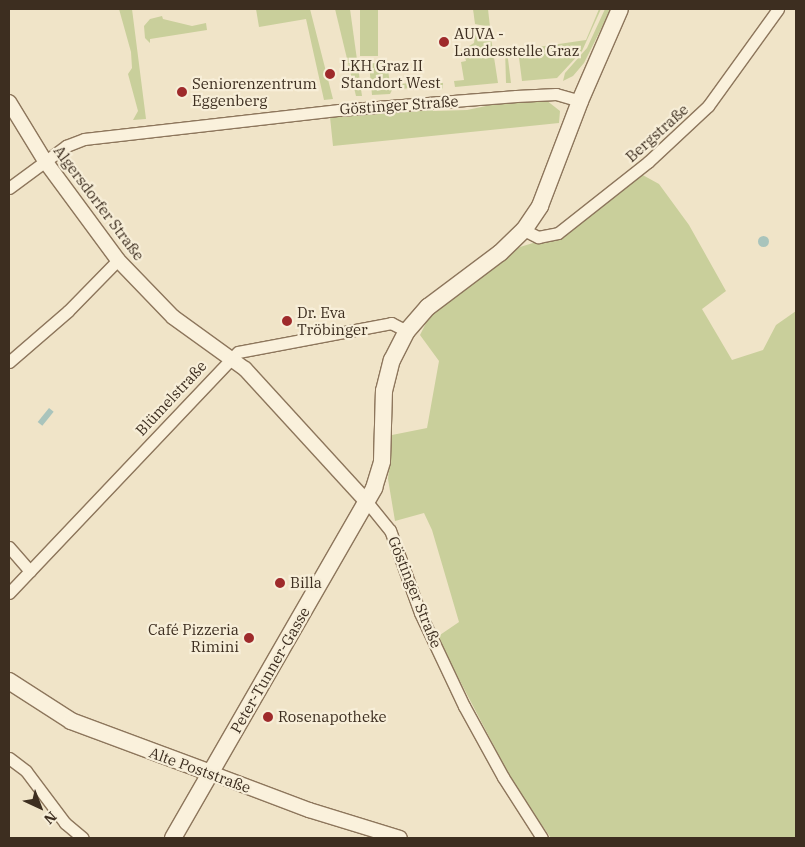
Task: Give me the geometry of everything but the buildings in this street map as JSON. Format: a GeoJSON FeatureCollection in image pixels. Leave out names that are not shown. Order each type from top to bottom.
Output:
{"type":"FeatureCollection","features":[{"type":"Feature","properties":{"kind":"main road"},"geometry":{"type":"LineString","coordinates":[[367,502],[382,461],[384,391],[392,360],[407,331],[428,307],[500,253],[524,230],[540,206],[580,101],[620,9]]}},
{"type":"Feature","properties":{"kind":"main road","name":"Peter-Tunner-Gasse"},"geometry":{"type":"LineString","coordinates":[[173,838],[367,502]]}},
{"type":"Feature","properties":{"kind":"main road","name":"Alte Poststraße"},"geometry":{"type":"LineString","coordinates":[[9,681],[70,721],[211,773]]}},
{"type":"Feature","properties":{"kind":"street","name":"Bergstraße"},"geometry":{"type":"LineString","coordinates":[[524,230],[538,237],[558,233],[648,162],[704,110],[778,9]]}},
{"type":"Feature","properties":{"kind":"street","name":"Göstinger Straße"},"geometry":{"type":"LineString","coordinates":[[9,188],[66,146],[84,139],[340,110],[516,96],[556,94],[580,101]]}},
{"type":"Feature","properties":{"kind":"street","name":"Algersdorfer Straße"},"geometry":{"type":"LineString","coordinates":[[9,102],[45,161],[118,260],[173,317],[230,357],[257,382],[367,502]]}},
{"type":"Feature","properties":{"kind":"street"},"geometry":{"type":"LineString","coordinates":[[9,362],[68,311],[118,260]]}},
{"type":"Feature","properties":{"kind":"street","name":"Blümelstraße"},"geometry":{"type":"LineString","coordinates":[[9,593],[230,357],[251,347],[390,323],[407,331]]}},
{"type":"Feature","properties":{"kind":"street","name":"Göstinger Straße"},"geometry":{"type":"LineString","coordinates":[[367,502],[390,530],[420,613],[464,706],[503,777],[542,838]]}},
{"type":"Feature","properties":{"kind":"street"},"geometry":{"type":"LineString","coordinates":[[9,547],[30,570]]}},
{"type":"Feature","properties":{"kind":"street"},"geometry":{"type":"LineString","coordinates":[[9,758],[26,771],[65,823],[83,838]]}},
{"type":"Feature","properties":{"kind":"street","name":"Alte Poststraße"},"geometry":{"type":"LineString","coordinates":[[211,773],[309,810],[400,838]]}},
{"type":"Feature","properties":{"kind":"green space"},"geometry":{"type":"Polygon","coordinates":[[[119,9],[132,9],[146,119],[133,120],[138,111],[128,74],[132,68],[131,52],[119,9]]]}},
{"type":"Feature","properties":{"kind":"green space"},"geometry":{"type":"Polygon","coordinates":[[[256,9],[310,9],[333,99],[324,100],[306,19],[259,27],[256,9]]]}},
{"type":"Feature","properties":{"kind":"green space"},"geometry":{"type":"Polygon","coordinates":[[[335,9],[350,9],[362,96],[356,96],[335,9]]]}},
{"type":"Feature","properties":{"kind":"green space"},"geometry":{"type":"Polygon","coordinates":[[[360,9],[378,9],[378,56],[360,56],[360,9]]]}},
{"type":"Feature","properties":{"kind":"green space"},"geometry":{"type":"Polygon","coordinates":[[[473,9],[488,9],[490,27],[475,24],[473,9]]]}},
{"type":"Feature","properties":{"kind":"green space"},"geometry":{"type":"Polygon","coordinates":[[[599,9],[601,9],[582,51],[557,78],[522,81],[518,50],[586,40],[599,9]]]}},
{"type":"Feature","properties":{"kind":"green space"},"geometry":{"type":"Polygon","coordinates":[[[605,9],[611,9],[584,63],[573,76],[563,81],[565,73],[587,48],[605,9]]]}},
{"type":"Feature","properties":{"kind":"green space"},"geometry":{"type":"Polygon","coordinates":[[[162,16],[163,19],[192,26],[206,23],[207,30],[150,39],[150,43],[145,38],[144,26],[150,19],[162,16]]]}},
{"type":"Feature","properties":{"kind":"green space"},"geometry":{"type":"Polygon","coordinates":[[[476,29],[485,31],[491,38],[498,83],[455,87],[454,81],[464,80],[461,62],[466,61],[465,57],[461,58],[461,51],[474,43],[476,29]]]}},
{"type":"Feature","properties":{"kind":"green space"},"geometry":{"type":"Polygon","coordinates":[[[505,48],[507,51],[511,83],[506,83],[505,48]]]}},
{"type":"Feature","properties":{"kind":"green space"},"geometry":{"type":"Polygon","coordinates":[[[387,61],[390,85],[398,84],[399,89],[392,90],[390,94],[372,95],[369,64],[387,61]]]}},
{"type":"Feature","properties":{"kind":"green space"},"geometry":{"type":"Polygon","coordinates":[[[435,80],[443,83],[443,89],[438,84],[402,89],[401,84],[435,80]]]}},
{"type":"Feature","properties":{"kind":"green space"},"geometry":{"type":"Polygon","coordinates":[[[546,100],[560,111],[559,123],[333,146],[330,117],[432,107],[433,111],[467,110],[491,105],[491,101],[546,100]]]}},
{"type":"Feature","properties":{"kind":"green space"},"geometry":{"type":"Polygon","coordinates":[[[639,173],[659,184],[689,225],[726,291],[702,309],[732,360],[763,350],[776,325],[796,311],[796,838],[551,838],[518,792],[437,637],[459,622],[432,530],[424,513],[395,521],[388,479],[392,435],[427,428],[439,361],[420,335],[432,311],[520,247],[562,234],[639,173]]]}},
{"type":"Feature","properties":{"kind":"water"},"geometry":{"type":"Polygon","coordinates":[[[763,235],[769,241],[763,247],[757,241],[763,235]]]}},
{"type":"Feature","properties":{"kind":"water"},"geometry":{"type":"Polygon","coordinates":[[[49,408],[54,412],[42,426],[38,422],[49,408]]]}},
{"type":"Feature","properties":{"kind":"place","name":"AUVA - Landesstelle Graz"},"geometry":{"type":"Point","coordinates":[444,42]}},
{"type":"Feature","properties":{"kind":"place","name":"LKH Graz II Standort West"},"geometry":{"type":"Point","coordinates":[330,74]}},
{"type":"Feature","properties":{"kind":"place","name":"Seniorenzentrum Eggenberg"},"geometry":{"type":"Point","coordinates":[182,92]}},
{"type":"Feature","properties":{"kind":"place","name":"Dr. Eva Tröbinger"},"geometry":{"type":"Point","coordinates":[287,321]}},
{"type":"Feature","properties":{"kind":"place","name":"Billa"},"geometry":{"type":"Point","coordinates":[280,583]}},
{"type":"Feature","properties":{"kind":"place","name":"Café Pizzeria Rimini"},"geometry":{"type":"Point","coordinates":[249,638]}},
{"type":"Feature","properties":{"kind":"place","name":"Rosenapotheke"},"geometry":{"type":"Point","coordinates":[268,717]}}]}
